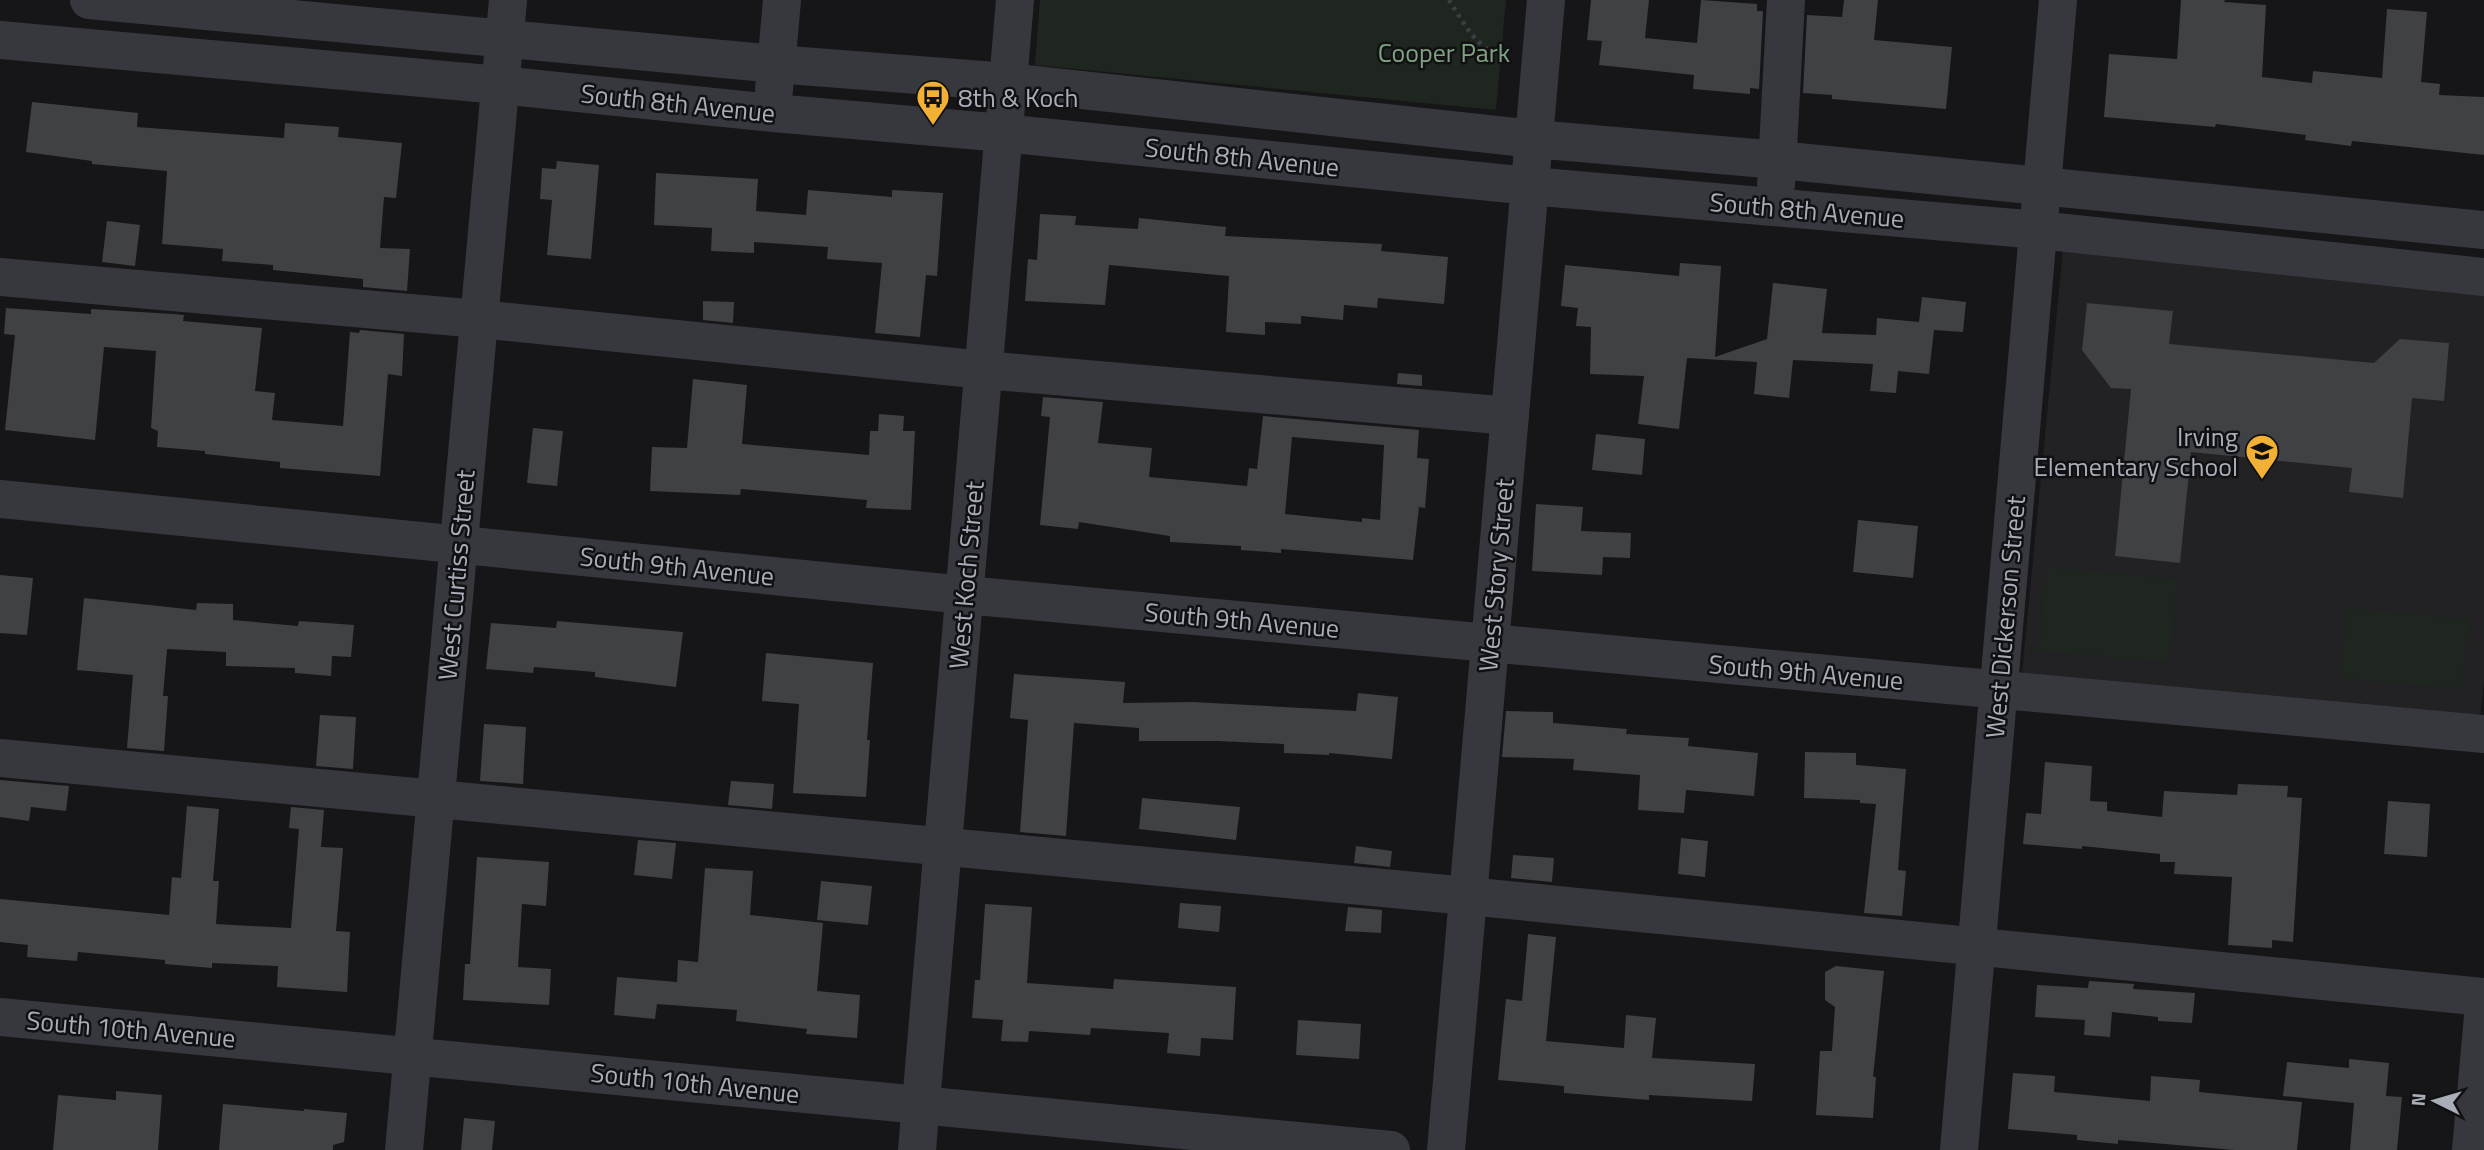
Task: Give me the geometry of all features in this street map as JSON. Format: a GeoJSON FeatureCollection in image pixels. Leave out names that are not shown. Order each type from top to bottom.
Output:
{"type":"FeatureCollection","features":[{"type":"Feature","properties":{"kind":"street","name":"South 8th Avenue"},"geometry":{"type":"LineString","coordinates":[[89,0],[776,64],[1008,82],[1534,139],[1778,160],[2484,230]]}},
{"type":"Feature","properties":{"kind":"street","name":"West Curtiss Street"},"geometry":{"type":"LineString","coordinates":[[404,1150],[508,0]]}},
{"type":"Feature","properties":{"kind":"street"},"geometry":{"type":"LineString","coordinates":[[773,113],[782,0]]}},
{"type":"Feature","properties":{"kind":"street","name":"West Koch Street"},"geometry":{"type":"LineString","coordinates":[[917,1150],[1015,0]]}},
{"type":"Feature","properties":{"kind":"street","name":"West Story Street"},"geometry":{"type":"LineString","coordinates":[[1446,1150],[1546,0]]}},
{"type":"Feature","properties":{"kind":"street"},"geometry":{"type":"LineString","coordinates":[[1774,208],[1786,0]]}},
{"type":"Feature","properties":{"kind":"street","name":"West Dickerson Street"},"geometry":{"type":"LineString","coordinates":[[1959,1150],[2058,0]]}},
{"type":"Feature","properties":{"kind":"street","name":"South 8th Avenue"},"geometry":{"type":"LineString","coordinates":[[0,40],[1003,132],[1530,186],[2038,230],[2484,277]]}},
{"type":"Feature","properties":{"kind":"street"},"geometry":{"type":"LineString","coordinates":[[0,277],[479,319],[984,370],[1510,416]]}},
{"type":"Feature","properties":{"kind":"street","name":"South 9th Avenue"},"geometry":{"type":"LineString","coordinates":[[0,499],[965,595],[2484,734]]}},
{"type":"Feature","properties":{"kind":"street"},"geometry":{"type":"LineString","coordinates":[[0,758],[1468,896],[2484,997]]}},
{"type":"Feature","properties":{"kind":"street"},"geometry":{"type":"LineString","coordinates":[[2471,1150],[2484,1005]]}},
{"type":"Feature","properties":{"kind":"street","name":"South 10th Avenue"},"geometry":{"type":"LineString","coordinates":[[0,1017],[1391,1150]]}},
{"type":"Feature","properties":{"kind":"path"},"geometry":{"type":"LineString","coordinates":[[1449,0],[1470,35],[1501,58],[1540,70]]}},
{"type":"Feature","properties":{"kind":"shaded area","name":"Irving Elementary School"},"geometry":{"type":"Polygon","coordinates":[[[2063,249],[2484,289],[2484,680],[2480,717],[2022,674],[2063,249]]]}},
{"type":"Feature","properties":{"kind":"green space","name":"Cooper Park"},"geometry":{"type":"Polygon","coordinates":[[[1040,0],[1506,0],[1496,110],[1035,65],[1040,0]]]}},
{"type":"Feature","properties":{"kind":"green space"},"geometry":{"type":"Polygon","coordinates":[[[2047,567],[2177,579],[2170,662],[2039,651],[2047,567]]]}},
{"type":"Feature","properties":{"kind":"green space"},"geometry":{"type":"Polygon","coordinates":[[[2347,608],[2469,619],[2462,689],[2340,678],[2347,608]]]}},
{"type":"Feature","properties":{"kind":"building"},"geometry":{"type":"Polygon","coordinates":[[[1591,0],[1649,0],[1645,38],[1697,43],[1701,0],[1757,4],[1757,11],[1763,11],[1759,89],[1750,88],[1750,94],[1693,89],[1694,75],[1599,65],[1602,41],[1587,40],[1591,0]]]}},
{"type":"Feature","properties":{"kind":"building"},"geometry":{"type":"Polygon","coordinates":[[[1844,0],[1878,0],[1874,40],[1952,47],[1946,109],[1832,99],[1832,95],[1803,93],[1807,15],[1842,17],[1844,0]]]}},
{"type":"Feature","properties":{"kind":"building"},"geometry":{"type":"Polygon","coordinates":[[[2181,0],[2225,0],[2224,2],[2266,5],[2262,77],[2312,83],[2313,71],[2382,78],[2387,9],[2427,12],[2421,82],[2440,84],[2439,95],[2484,97],[2484,155],[2352,141],[2351,146],[2305,140],[2306,135],[2216,124],[2215,127],[2104,117],[2109,54],[2177,59],[2181,0]]]}},
{"type":"Feature","properties":{"kind":"building"},"geometry":{"type":"Polygon","coordinates":[[[32,102],[138,113],[137,127],[284,138],[285,123],[339,127],[338,137],[402,143],[396,198],[384,197],[380,248],[410,249],[407,291],[363,287],[363,279],[273,270],[273,265],[222,261],[223,249],[162,244],[167,171],[92,164],[92,161],[26,152],[32,102]]]}},
{"type":"Feature","properties":{"kind":"building"},"geometry":{"type":"Polygon","coordinates":[[[557,161],[599,165],[591,259],[547,255],[552,200],[540,199],[542,168],[556,169],[557,161]]]}},
{"type":"Feature","properties":{"kind":"building"},"geometry":{"type":"Polygon","coordinates":[[[656,173],[758,179],[756,211],[806,215],[808,190],[892,197],[892,190],[943,193],[937,276],[926,275],[920,337],[875,333],[882,263],[827,259],[828,247],[754,242],[754,253],[711,251],[712,228],[654,225],[656,173]]]}},
{"type":"Feature","properties":{"kind":"building"},"geometry":{"type":"Polygon","coordinates":[[[1040,214],[1076,216],[1075,225],[1138,229],[1139,218],[1226,227],[1225,236],[1382,244],[1381,251],[1448,257],[1444,304],[1378,298],[1377,308],[1344,305],[1343,320],[1301,316],[1301,324],[1265,322],[1265,335],[1226,332],[1229,276],[1109,265],[1105,305],[1025,301],[1028,259],[1037,260],[1040,214]]]}},
{"type":"Feature","properties":{"kind":"building"},"geometry":{"type":"Polygon","coordinates":[[[107,221],[140,225],[135,266],[102,262],[107,221]]]}},
{"type":"Feature","properties":{"kind":"building"},"geometry":{"type":"Polygon","coordinates":[[[1680,263],[1721,266],[1715,357],[1767,339],[1773,283],[1827,289],[1822,333],[1876,335],[1877,318],[1919,322],[1922,297],[1966,302],[1963,332],[1934,330],[1929,374],[1898,371],[1896,393],[1870,391],[1873,364],[1793,360],[1789,398],[1754,394],[1757,362],[1687,358],[1679,429],[1638,424],[1644,376],[1590,374],[1591,327],[1576,326],[1578,308],[1561,306],[1565,265],[1679,276],[1680,263]]]}},
{"type":"Feature","properties":{"kind":"building"},"geometry":{"type":"Polygon","coordinates":[[[703,301],[734,302],[733,323],[703,320],[703,301]]]}},
{"type":"Feature","properties":{"kind":"building"},"geometry":{"type":"Polygon","coordinates":[[[2087,303],[2173,311],[2169,344],[2374,363],[2400,339],[2449,343],[2444,401],[2412,398],[2403,498],[2349,492],[2352,468],[2191,452],[2180,563],[2115,556],[2131,389],[2111,388],[2082,350],[2087,303]]]}},
{"type":"Feature","properties":{"kind":"building"},"geometry":{"type":"Polygon","coordinates":[[[6,308],[91,314],[91,309],[173,314],[184,315],[183,321],[262,328],[255,391],[275,393],[272,420],[343,426],[350,332],[359,333],[360,330],[404,334],[402,376],[388,374],[380,476],[280,468],[280,462],[157,447],[158,431],[151,428],[156,351],[104,347],[95,440],[5,430],[15,335],[4,334],[6,308]]]}},
{"type":"Feature","properties":{"kind":"building"},"geometry":{"type":"Polygon","coordinates":[[[1398,373],[1422,375],[1422,386],[1397,384],[1398,373]]]}},
{"type":"Feature","properties":{"kind":"building"},"geometry":{"type":"Polygon","coordinates":[[[693,379],[747,385],[742,444],[869,455],[870,431],[878,431],[879,414],[904,416],[903,431],[915,431],[911,510],[866,508],[867,500],[741,489],[740,495],[650,491],[652,447],[687,448],[693,379]]]}},
{"type":"Feature","properties":{"kind":"building"},"geometry":{"type":"Polygon","coordinates":[[[1043,397],[1103,402],[1098,443],[1152,448],[1149,477],[1247,486],[1249,468],[1257,469],[1263,416],[1419,430],[1417,458],[1429,459],[1425,508],[1419,507],[1413,560],[1281,549],[1281,553],[1241,550],[1241,546],[1170,542],[1170,536],[1079,522],[1078,529],[1040,525],[1050,417],[1041,416],[1043,397]],[[1292,437],[1285,514],[1362,522],[1362,518],[1380,520],[1384,445],[1292,437]]]}},
{"type":"Feature","properties":{"kind":"building"},"geometry":{"type":"Polygon","coordinates":[[[533,428],[563,431],[557,486],[527,483],[533,428]]]}},
{"type":"Feature","properties":{"kind":"building"},"geometry":{"type":"Polygon","coordinates":[[[1596,434],[1645,439],[1642,475],[1592,470],[1596,434]]]}},
{"type":"Feature","properties":{"kind":"building"},"geometry":{"type":"Polygon","coordinates":[[[1536,504],[1583,507],[1581,531],[1631,533],[1630,558],[1603,557],[1602,575],[1532,571],[1536,504]]]}},
{"type":"Feature","properties":{"kind":"building"},"geometry":{"type":"Polygon","coordinates":[[[1858,520],[1918,526],[1913,578],[1853,572],[1858,520]]]}},
{"type":"Feature","properties":{"kind":"building"},"geometry":{"type":"Polygon","coordinates":[[[0,575],[33,578],[27,635],[0,633],[0,575]]]}},
{"type":"Feature","properties":{"kind":"building"},"geometry":{"type":"Polygon","coordinates":[[[84,598],[196,610],[197,603],[233,604],[233,620],[298,626],[299,621],[354,625],[351,657],[332,656],[331,676],[295,673],[295,668],[226,666],[226,652],[167,649],[163,696],[168,696],[164,751],[127,748],[133,675],[77,670],[84,598]]]}},
{"type":"Feature","properties":{"kind":"building"},"geometry":{"type":"Polygon","coordinates":[[[557,621],[683,632],[676,687],[595,677],[595,672],[534,667],[533,673],[486,669],[491,623],[556,628],[557,621]]]}},
{"type":"Feature","properties":{"kind":"building"},"geometry":{"type":"Polygon","coordinates":[[[766,653],[873,663],[866,797],[793,793],[799,704],[762,701],[766,653]]]}},
{"type":"Feature","properties":{"kind":"building"},"geometry":{"type":"Polygon","coordinates":[[[1014,674],[1125,682],[1123,703],[1193,702],[1356,711],[1358,693],[1398,697],[1392,759],[1329,753],[1284,753],[1284,744],[1139,741],[1139,728],[1074,723],[1066,836],[1020,832],[1028,720],[1010,718],[1014,674]]]}},
{"type":"Feature","properties":{"kind":"building"},"geometry":{"type":"Polygon","coordinates":[[[1506,711],[1553,712],[1553,723],[1627,729],[1626,734],[1689,738],[1688,746],[1758,753],[1754,796],[1686,790],[1684,813],[1638,810],[1640,775],[1573,770],[1574,759],[1502,757],[1506,711]]]}},
{"type":"Feature","properties":{"kind":"building"},"geometry":{"type":"Polygon","coordinates":[[[320,715],[356,717],[353,769],[316,766],[320,715]]]}},
{"type":"Feature","properties":{"kind":"building"},"geometry":{"type":"Polygon","coordinates":[[[484,724],[526,727],[523,784],[480,781],[484,724]]]}},
{"type":"Feature","properties":{"kind":"building"},"geometry":{"type":"Polygon","coordinates":[[[1805,752],[1856,753],[1856,765],[1906,769],[1898,870],[1906,871],[1902,916],[1864,913],[1876,804],[1860,803],[1860,800],[1804,798],[1805,752]]]}},
{"type":"Feature","properties":{"kind":"building"},"geometry":{"type":"Polygon","coordinates":[[[2045,762],[2092,766],[2090,801],[2107,802],[2107,811],[2162,817],[2164,791],[2237,795],[2238,784],[2288,786],[2287,797],[2302,798],[2293,942],[2272,940],[2272,948],[2228,945],[2232,877],[2174,874],[2175,862],[2160,862],[2160,854],[2082,846],[2082,849],[2023,844],[2026,813],[2041,814],[2045,762]]]}},
{"type":"Feature","properties":{"kind":"building"},"geometry":{"type":"Polygon","coordinates":[[[0,780],[69,786],[66,811],[31,807],[29,821],[0,817],[0,780]]]}},
{"type":"Feature","properties":{"kind":"building"},"geometry":{"type":"Polygon","coordinates":[[[731,781],[774,784],[772,809],[728,805],[731,781]]]}},
{"type":"Feature","properties":{"kind":"building"},"geometry":{"type":"Polygon","coordinates":[[[1142,798],[1240,807],[1236,840],[1139,829],[1142,798]]]}},
{"type":"Feature","properties":{"kind":"building"},"geometry":{"type":"Polygon","coordinates":[[[2388,801],[2430,804],[2427,857],[2384,854],[2388,801]]]}},
{"type":"Feature","properties":{"kind":"building"},"geometry":{"type":"Polygon","coordinates":[[[187,806],[219,809],[213,881],[219,881],[216,924],[291,928],[299,829],[289,828],[291,807],[324,810],[321,847],[343,848],[336,931],[350,932],[347,992],[277,987],[278,966],[212,963],[212,968],[165,964],[165,960],[78,952],[77,961],[27,957],[28,945],[0,942],[0,899],[169,915],[172,877],[181,878],[187,806]]]}},
{"type":"Feature","properties":{"kind":"building"},"geometry":{"type":"Polygon","coordinates":[[[1681,838],[1708,841],[1705,877],[1678,874],[1681,838]]]}},
{"type":"Feature","properties":{"kind":"building"},"geometry":{"type":"Polygon","coordinates":[[[638,840],[676,843],[672,879],[634,875],[638,840]]]}},
{"type":"Feature","properties":{"kind":"building"},"geometry":{"type":"Polygon","coordinates":[[[1356,846],[1392,851],[1390,867],[1354,863],[1356,846]]]}},
{"type":"Feature","properties":{"kind":"building"},"geometry":{"type":"Polygon","coordinates":[[[1513,855],[1554,858],[1552,882],[1511,878],[1513,855]]]}},
{"type":"Feature","properties":{"kind":"building"},"geometry":{"type":"Polygon","coordinates":[[[477,857],[549,862],[546,906],[522,904],[518,967],[551,969],[549,1005],[463,1000],[465,964],[470,964],[477,857]]]}},
{"type":"Feature","properties":{"kind":"building"},"geometry":{"type":"Polygon","coordinates":[[[705,868],[753,871],[750,915],[823,923],[817,991],[860,995],[857,1038],[806,1034],[807,1029],[736,1021],[737,1010],[657,1004],[655,1019],[614,1015],[617,977],[677,982],[678,960],[698,962],[705,868]]]}},
{"type":"Feature","properties":{"kind":"building"},"geometry":{"type":"Polygon","coordinates":[[[821,881],[872,886],[868,925],[817,920],[821,881]]]}},
{"type":"Feature","properties":{"kind":"building"},"geometry":{"type":"Polygon","coordinates":[[[1180,903],[1221,906],[1219,932],[1178,928],[1180,903]]]}},
{"type":"Feature","properties":{"kind":"building"},"geometry":{"type":"Polygon","coordinates":[[[985,904],[1032,907],[1027,983],[1113,989],[1114,979],[1236,987],[1233,1040],[1201,1038],[1200,1056],[1167,1053],[1169,1033],[1091,1028],[1090,1035],[1029,1031],[1028,1042],[1001,1041],[1003,1020],[972,1018],[975,980],[980,980],[985,904]]]}},
{"type":"Feature","properties":{"kind":"building"},"geometry":{"type":"Polygon","coordinates":[[[1348,907],[1382,910],[1381,933],[1345,931],[1348,907]]]}},
{"type":"Feature","properties":{"kind":"building"},"geometry":{"type":"Polygon","coordinates":[[[1528,934],[1556,937],[1546,1041],[1624,1048],[1626,1015],[1656,1018],[1652,1058],[1755,1064],[1752,1101],[1649,1095],[1649,1100],[1564,1093],[1564,1086],[1498,1080],[1506,999],[1522,1001],[1528,934]]]}},
{"type":"Feature","properties":{"kind":"building"},"geometry":{"type":"Polygon","coordinates":[[[1836,966],[1884,971],[1873,1077],[1876,1077],[1873,1118],[1816,1115],[1820,1051],[1832,1051],[1835,1007],[1825,1000],[1825,972],[1836,966]]]}},
{"type":"Feature","properties":{"kind":"building"},"geometry":{"type":"Polygon","coordinates":[[[2089,981],[2134,984],[2133,989],[2195,993],[2192,1023],[2158,1021],[2158,1017],[2112,1012],[2110,1037],[2084,1035],[2085,1020],[2035,1017],[2037,985],[2088,988],[2089,981]]]}},
{"type":"Feature","properties":{"kind":"building"},"geometry":{"type":"Polygon","coordinates":[[[1298,1020],[1361,1024],[1359,1059],[1296,1055],[1298,1020]]]}},
{"type":"Feature","properties":{"kind":"building"},"geometry":{"type":"Polygon","coordinates":[[[2349,1059],[2389,1063],[2386,1096],[2402,1097],[2397,1150],[2350,1150],[2354,1103],[2283,1096],[2287,1062],[2349,1068],[2349,1059]]]}},
{"type":"Feature","properties":{"kind":"building"},"geometry":{"type":"Polygon","coordinates":[[[2013,1073],[2055,1076],[2054,1092],[2150,1101],[2151,1076],[2200,1080],[2199,1092],[2302,1102],[2297,1150],[2235,1150],[2118,1140],[2118,1144],[2077,1140],[2077,1135],[2008,1129],[2013,1073]]]}},
{"type":"Feature","properties":{"kind":"building"},"geometry":{"type":"Polygon","coordinates":[[[116,1091],[162,1095],[158,1150],[53,1150],[58,1095],[116,1100],[116,1091]]]}},
{"type":"Feature","properties":{"kind":"building"},"geometry":{"type":"Polygon","coordinates":[[[223,1104],[347,1113],[344,1142],[333,1145],[333,1150],[219,1150],[223,1104]]]}},
{"type":"Feature","properties":{"kind":"building"},"geometry":{"type":"Polygon","coordinates":[[[464,1118],[495,1121],[492,1150],[461,1150],[464,1118]]]}},
{"type":"Feature","properties":{"kind":"place","name":"8th & Koch"},"geometry":{"type":"Point","coordinates":[933,127]}},
{"type":"Feature","properties":{"kind":"place","name":"Irving Elementary School"},"geometry":{"type":"Point","coordinates":[2262,481]}}]}
